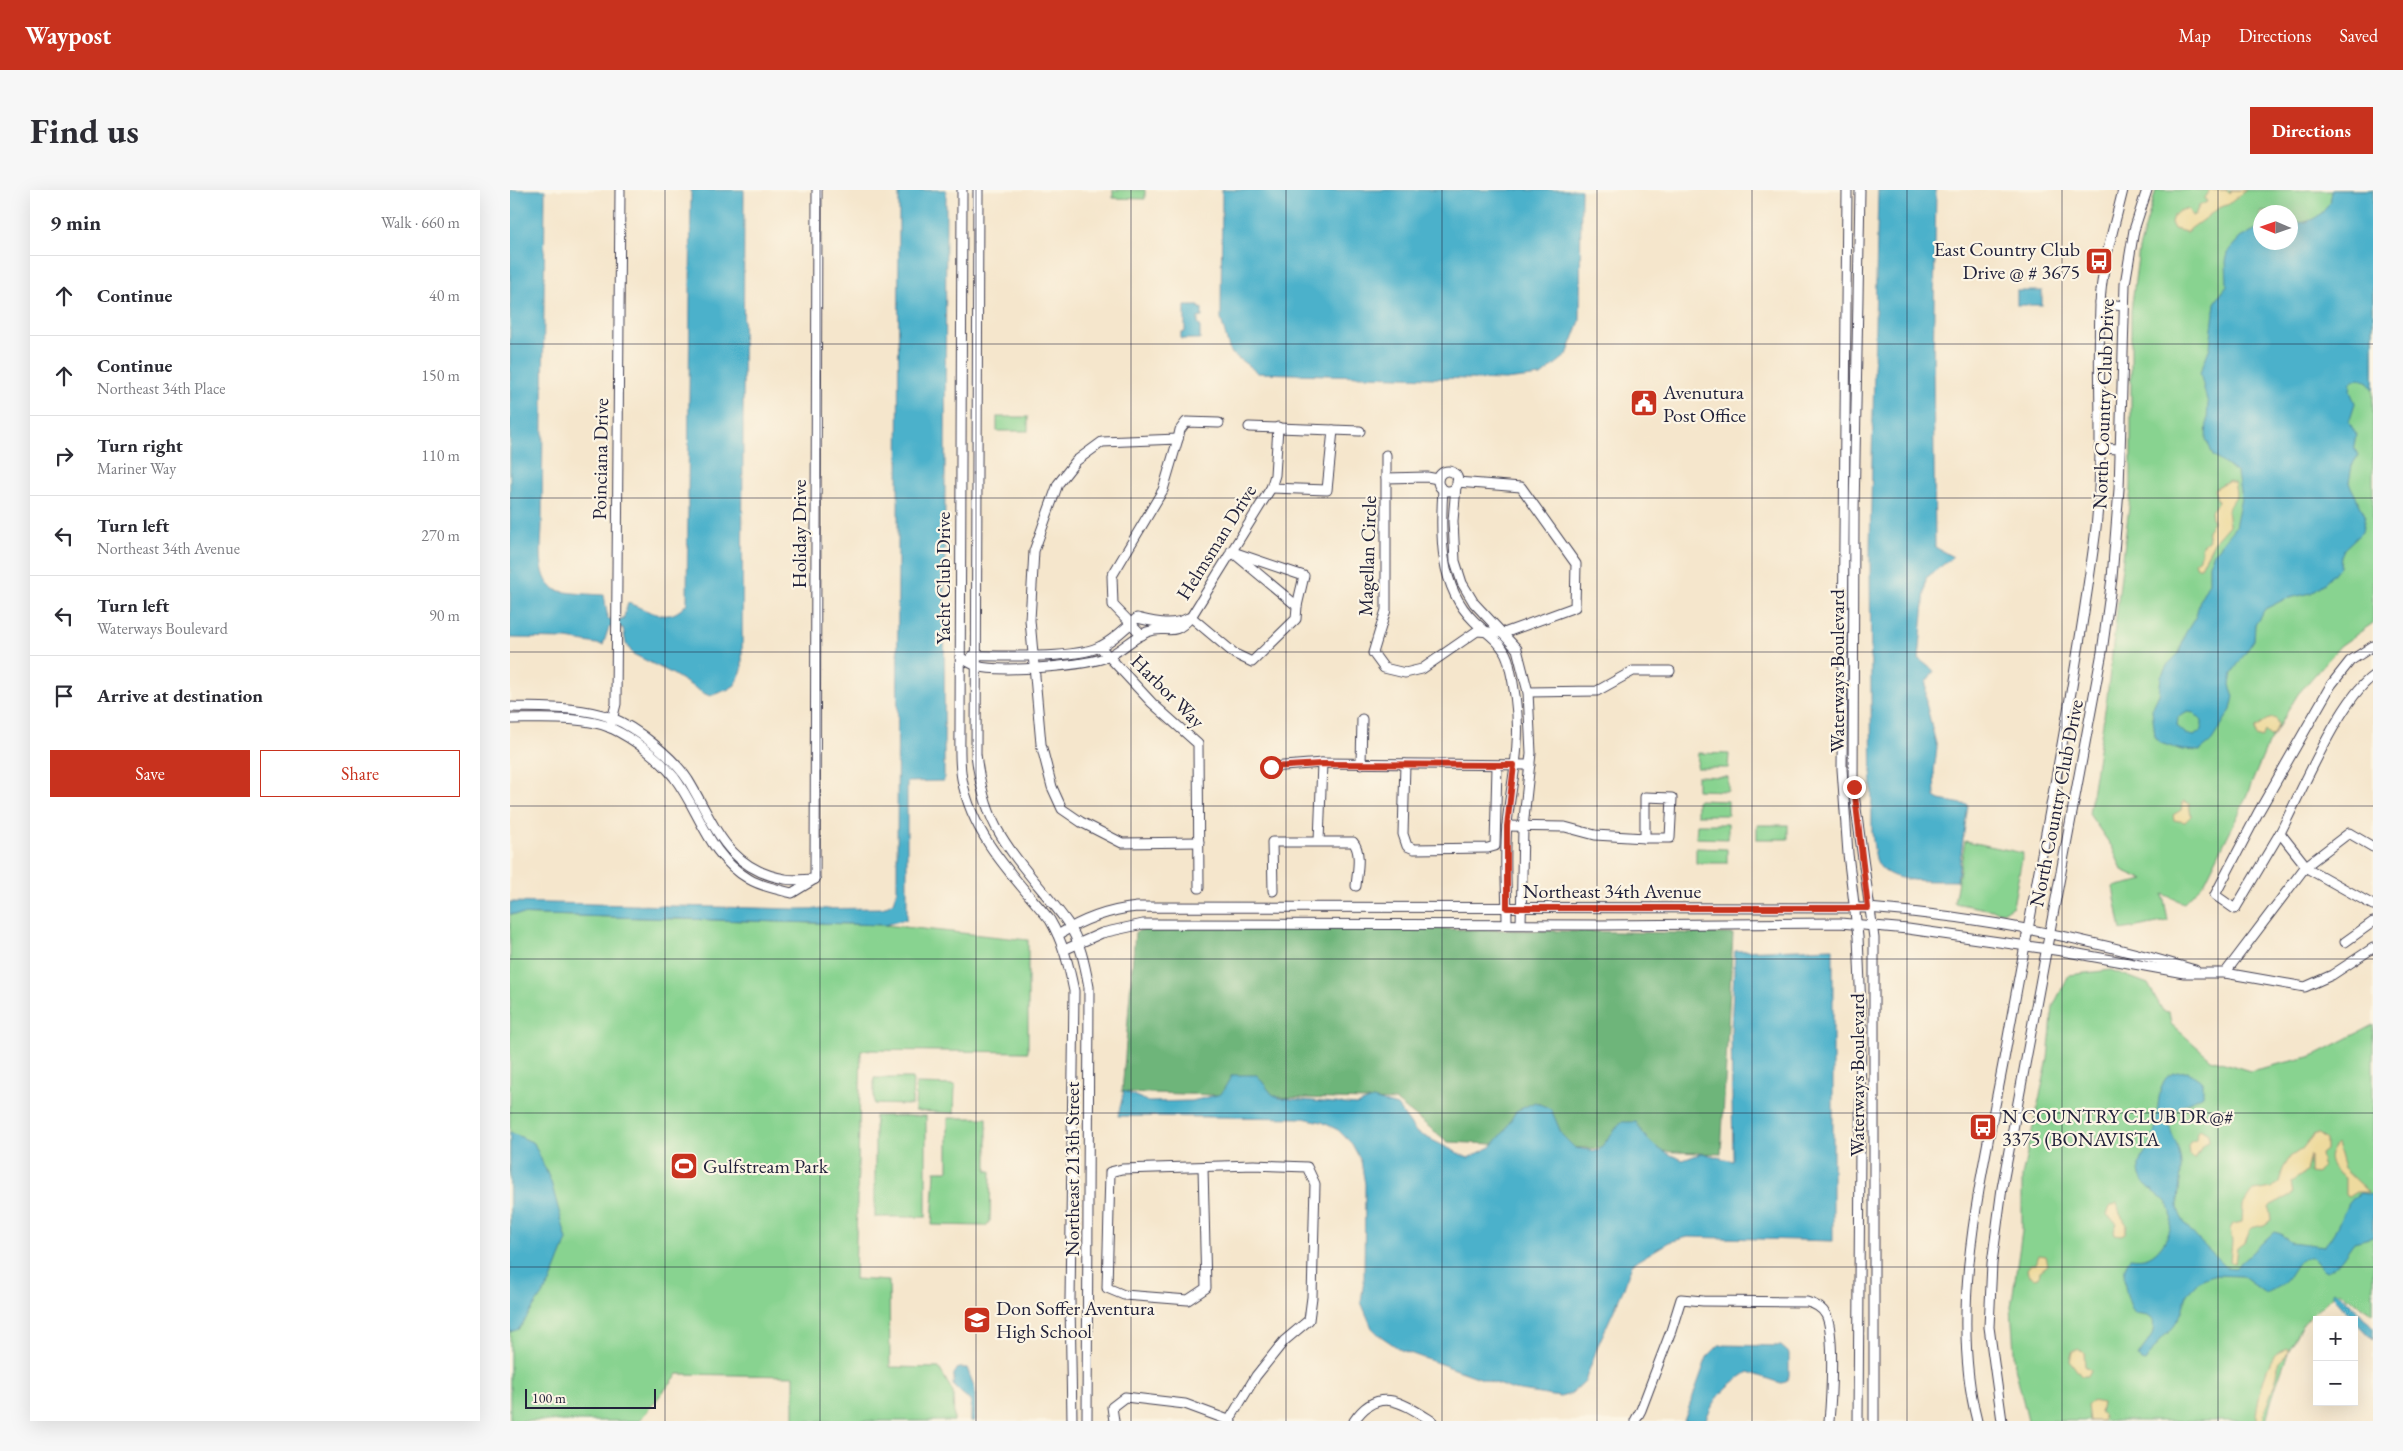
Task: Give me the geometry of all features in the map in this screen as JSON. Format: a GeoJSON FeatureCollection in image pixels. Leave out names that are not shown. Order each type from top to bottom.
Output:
{"type":"FeatureCollection","features":[{"type":"Feature","properties":{"kind":"street","name":"Poinciana Drive"},"geometry":{"type":"LineString","coordinates":[[611,723],[616,704],[620,190]]}},
{"type":"Feature","properties":{"kind":"street","name":"Holiday Drive"},"geometry":{"type":"LineString","coordinates":[[815,879],[817,190]]}},
{"type":"Feature","properties":{"kind":"street","name":"Yacht Club Drive"},"geometry":{"type":"LineString","coordinates":[[962,190],[960,657],[962,777],[970,807],[983,837],[1050,920],[1058,935]]}},
{"type":"Feature","properties":{"kind":"street","name":"Yacht Club Drive"},"geometry":{"type":"LineString","coordinates":[[978,190],[976,754],[981,787],[987,806],[1002,838],[1068,925]]}},
{"type":"Feature","properties":{"kind":"street","name":"Waterways Boulevard"},"geometry":{"type":"LineString","coordinates":[[1846,190],[1842,769],[1848,854],[1857,924],[1861,1009],[1858,1421]]}},
{"type":"Feature","properties":{"kind":"street","name":"Waterways Boulevard"},"geometry":{"type":"LineString","coordinates":[[1860,190],[1854,512],[1854,787],[1868,908],[1874,938],[1874,1421]]}},
{"type":"Feature","properties":{"kind":"street","name":"North Country Club Drive"},"geometry":{"type":"LineString","coordinates":[[1977,1421],[1973,1405],[1967,1347],[1968,1264],[1989,1133],[2082,632],[2096,531],[2099,448],[2100,304],[2106,264],[2123,190]]}},
{"type":"Feature","properties":{"kind":"street","name":"North Country Club Drive"},"geometry":{"type":"LineString","coordinates":[[2002,1421],[1989,1327],[1992,1263],[2002,1188],[2102,652],[2112,578],[2119,489],[2123,306],[2132,237],[2147,190]]}},
{"type":"Feature","properties":{"kind":"street"},"geometry":{"type":"LineString","coordinates":[[2100,304],[2123,306]]}},
{"type":"Feature","properties":{"kind":"street"},"geometry":{"type":"LineString","coordinates":[[1199,842],[1122,842],[1081,822],[1062,809],[1052,787],[1041,744],[1035,655],[1030,620],[1034,551],[1058,484],[1076,461],[1102,442],[1178,439],[1180,430],[1186,422],[1219,423]]}},
{"type":"Feature","properties":{"kind":"street"},"geometry":{"type":"LineString","coordinates":[[1249,427],[1360,431]]}},
{"type":"Feature","properties":{"kind":"street","name":"Helmsman Drive"},"geometry":{"type":"LineString","coordinates":[[1144,633],[1158,630],[1168,631],[1182,627],[1191,616],[1271,488],[1278,427]]}},
{"type":"Feature","properties":{"kind":"street"},"geometry":{"type":"LineString","coordinates":[[1271,488],[1327,490],[1333,430]]}},
{"type":"Feature","properties":{"kind":"street","name":"Harbor Way"},"geometry":{"type":"LineString","coordinates":[[960,657],[976,666],[1036,668],[1093,662],[1109,656],[1144,633],[1113,605],[1112,576],[1163,490],[1178,439]]}},
{"type":"Feature","properties":{"kind":"street"},"geometry":{"type":"LineString","coordinates":[[2099,448],[2120,449]]}},
{"type":"Feature","properties":{"kind":"street","name":"Magellan Circle"},"geometry":{"type":"LineString","coordinates":[[1386,455],[1386,610],[1373,653],[1384,668],[1405,673],[1422,669],[1477,631],[1504,633],[1575,607],[1576,564],[1521,487],[1456,484]]}},
{"type":"Feature","properties":{"kind":"street","name":"Magellan Circle"},"geometry":{"type":"LineString","coordinates":[[1386,478],[1438,479],[1442,473],[1449,471],[1456,475],[1456,484],[1450,490],[1443,489]]}},
{"type":"Feature","properties":{"kind":"street"},"geometry":{"type":"LineString","coordinates":[[1438,479],[1443,489],[1442,552],[1448,581],[1460,603],[1473,620],[1502,645],[1509,661],[1515,694],[1518,742],[1507,826],[1507,924]]}},
{"type":"Feature","properties":{"kind":"street"},"geometry":{"type":"LineString","coordinates":[[1456,484],[1453,521],[1455,561],[1462,583],[1474,603],[1517,649],[1528,692],[1531,720],[1530,765],[1523,828],[1521,924]]}},
{"type":"Feature","properties":{"kind":"street"},"geometry":{"type":"LineString","coordinates":[[1191,616],[1236,654],[1252,662],[1296,619],[1304,576],[1231,551]]}},
{"type":"Feature","properties":{"kind":"street"},"geometry":{"type":"LineString","coordinates":[[1231,551],[1297,606]]}},
{"type":"Feature","properties":{"kind":"street","name":"Helmsman Drive"},"geometry":{"type":"LineString","coordinates":[[1132,622],[1137,618],[1160,623],[1181,622],[1191,616]]}},
{"type":"Feature","properties":{"kind":"street","name":"Harbor Way"},"geometry":{"type":"LineString","coordinates":[[960,657],[1059,655],[1100,647],[1132,622]]}},
{"type":"Feature","properties":{"kind":"street"},"geometry":{"type":"LineString","coordinates":[[2373,646],[2350,661],[2331,685],[2258,813],[2216,895],[2234,909],[2280,834],[2324,745],[2354,695],[2373,676]]}},
{"type":"Feature","properties":{"kind":"street","name":"Harbor Way"},"geometry":{"type":"LineString","coordinates":[[1100,647],[1152,703],[1198,744],[1199,888]]}},
{"type":"Feature","properties":{"kind":"street"},"geometry":{"type":"LineString","coordinates":[[1528,692],[1597,691],[1633,671],[1670,671]]}},
{"type":"Feature","properties":{"kind":"street"},"geometry":{"type":"LineString","coordinates":[[510,707],[570,709],[611,723],[651,742],[673,761],[690,795],[701,826],[717,851],[730,865],[750,880],[792,893],[815,879]]}},
{"type":"Feature","properties":{"kind":"street"},"geometry":{"type":"LineString","coordinates":[[510,719],[611,723]]}},
{"type":"Feature","properties":{"kind":"street"},"geometry":{"type":"LineString","coordinates":[[1361,764],[1362,719]]}},
{"type":"Feature","properties":{"kind":"street"},"geometry":{"type":"LineString","coordinates":[[1271,767],[1322,764],[1530,765]]}},
{"type":"Feature","properties":{"kind":"street"},"geometry":{"type":"LineString","coordinates":[[1319,841],[1322,764]]}},
{"type":"Feature","properties":{"kind":"street"},"geometry":{"type":"LineString","coordinates":[[1405,764],[1403,834],[1407,846],[1414,849],[1488,848],[1495,846],[1497,766]]}},
{"type":"Feature","properties":{"kind":"street"},"geometry":{"type":"LineString","coordinates":[[690,795],[716,833],[734,854],[748,866],[786,880],[815,879]]}},
{"type":"Feature","properties":{"kind":"street"},"geometry":{"type":"LineString","coordinates":[[1507,826],[1523,828],[1565,827],[1595,836],[1645,838],[1670,838],[1672,798],[1645,797],[1645,838]]}},
{"type":"Feature","properties":{"kind":"street"},"geometry":{"type":"LineString","coordinates":[[2226,973],[2306,866],[2349,833],[2373,847]]}},
{"type":"Feature","properties":{"kind":"street"},"geometry":{"type":"LineString","coordinates":[[2280,834],[2306,866],[2373,905]]}},
{"type":"Feature","properties":{"kind":"street"},"geometry":{"type":"LineString","coordinates":[[1273,891],[1272,842],[1353,842],[1356,846],[1356,886]]}},
{"type":"Feature","properties":{"kind":"street","name":"Northeast 34th Avenue"},"geometry":{"type":"LineString","coordinates":[[1058,935],[1068,925],[1096,916],[1137,907],[1868,908],[1942,915],[2027,930],[2164,960],[2207,973]]}},
{"type":"Feature","properties":{"kind":"street"},"geometry":{"type":"LineString","coordinates":[[2345,942],[2373,922]]}},
{"type":"Feature","properties":{"kind":"street","name":"Northeast 34th Avenue"},"geometry":{"type":"LineString","coordinates":[[1064,950],[1108,931],[1143,924],[1857,924],[2046,950],[2184,973],[2226,973],[2305,987],[2332,974],[2373,948]]}},
{"type":"Feature","properties":{"kind":"street","name":"Northeast 213th Street"},"geometry":{"type":"LineString","coordinates":[[1068,925],[1078,945],[1086,972],[1091,1002],[1087,1421]]}},
{"type":"Feature","properties":{"kind":"street","name":"Northeast 213th Street"},"geometry":{"type":"LineString","coordinates":[[1058,935],[1064,950],[1074,991],[1075,1011],[1070,1301],[1072,1421]]}},
{"type":"Feature","properties":{"kind":"street"},"geometry":{"type":"LineString","coordinates":[[1114,1419],[1112,1407],[1125,1397],[1185,1404],[1231,1420],[1256,1376],[1284,1341],[1308,1320],[1312,1297],[1315,1184],[1307,1167],[1254,1165],[1122,1169],[1110,1172],[1107,1288],[1124,1295],[1188,1300],[1206,1288],[1203,1167]]}},
{"type":"Feature","properties":{"kind":"street"},"geometry":{"type":"LineString","coordinates":[[1635,1421],[1642,1410],[1681,1299],[1807,1302],[1818,1306],[1826,1314],[1830,1329],[1832,1395],[1829,1421]]}},
{"type":"Feature","properties":{"kind":"street"},"geometry":{"type":"LineString","coordinates":[[1354,1421],[1369,1404],[1382,1399],[1392,1400],[1432,1421]]}},
{"type":"Feature","properties":{"kind":"green space"},"geometry":{"type":"Polygon","coordinates":[[[1113,190],[1145,190],[1145,199],[1113,198],[1113,190]]]}},
{"type":"Feature","properties":{"kind":"green space"},"geometry":{"type":"Polygon","coordinates":[[[2156,190],[2373,190],[2373,623],[2340,646],[2298,694],[2268,744],[2240,811],[2205,882],[2184,903],[2163,894],[2168,921],[2121,930],[2113,887],[2144,880],[2122,870],[2112,847],[2089,814],[2107,697],[2131,489],[2131,311],[2139,249],[2156,190]]]}},
{"type":"Feature","properties":{"kind":"green space"},"geometry":{"type":"Polygon","coordinates":[[[997,417],[1028,417],[1028,431],[997,431],[997,417]]]}},
{"type":"Feature","properties":{"kind":"green space"},"geometry":{"type":"Polygon","coordinates":[[[1698,753],[1729,754],[1728,768],[1697,768],[1698,753]]]}},
{"type":"Feature","properties":{"kind":"green space"},"geometry":{"type":"Polygon","coordinates":[[[1697,776],[1728,777],[1728,791],[1697,790],[1697,776]]]}},
{"type":"Feature","properties":{"kind":"green space"},"geometry":{"type":"Polygon","coordinates":[[[1697,800],[1728,801],[1728,815],[1697,815],[1697,800]]]}},
{"type":"Feature","properties":{"kind":"green space"},"geometry":{"type":"Polygon","coordinates":[[[1697,824],[1728,824],[1728,839],[1696,838],[1697,824]]]}},
{"type":"Feature","properties":{"kind":"green space"},"geometry":{"type":"Polygon","coordinates":[[[1757,825],[1788,825],[1788,839],[1757,839],[1757,825]]]}},
{"type":"Feature","properties":{"kind":"green space"},"geometry":{"type":"Polygon","coordinates":[[[1965,841],[2023,853],[2013,906],[2003,912],[1954,903],[1965,841]]]}},
{"type":"Feature","properties":{"kind":"green space"},"geometry":{"type":"Polygon","coordinates":[[[1696,848],[1727,849],[1727,863],[1696,863],[1696,848]]]}},
{"type":"Feature","properties":{"kind":"green space","name":"Gulfstream Park"},"geometry":{"type":"Polygon","coordinates":[[[510,914],[885,925],[1028,940],[1028,1052],[861,1050],[855,1279],[889,1281],[890,1367],[939,1368],[953,1392],[954,1421],[794,1421],[794,1376],[678,1374],[639,1421],[510,1421],[510,914]]]}},
{"type":"Feature","properties":{"kind":"green space"},"geometry":{"type":"Polygon","coordinates":[[[1162,924],[1733,934],[1721,1154],[1448,1142],[1396,1101],[1122,1092],[1135,932],[1162,924]]]}},
{"type":"Feature","properties":{"kind":"green space"},"geometry":{"type":"Polygon","coordinates":[[[2111,970],[2148,984],[2163,1011],[2169,1012],[2171,1024],[2211,1059],[2250,1071],[2313,1056],[2373,1025],[2373,1314],[2339,1291],[2304,1323],[2287,1355],[2266,1421],[2028,1421],[2015,1367],[2011,1307],[2022,1231],[2022,1176],[2048,1059],[2053,1006],[2069,975],[2111,970]]]}},
{"type":"Feature","properties":{"kind":"green space"},"geometry":{"type":"Polygon","coordinates":[[[874,1078],[913,1078],[912,1105],[874,1104],[874,1078]]]}},
{"type":"Feature","properties":{"kind":"green space"},"geometry":{"type":"Polygon","coordinates":[[[916,1084],[955,1085],[954,1113],[915,1111],[916,1084]]]}},
{"type":"Feature","properties":{"kind":"green space"},"geometry":{"type":"Polygon","coordinates":[[[875,1116],[926,1116],[926,1217],[875,1217],[875,1116]]]}},
{"type":"Feature","properties":{"kind":"green space"},"geometry":{"type":"Polygon","coordinates":[[[948,1118],[987,1118],[987,1171],[991,1171],[990,1221],[986,1226],[932,1225],[935,1171],[948,1171],[948,1118]]]}},
{"type":"Feature","properties":{"kind":"sand"},"geometry":{"type":"Polygon","coordinates":[[[2208,190],[2226,190],[2229,193],[2231,190],[2246,190],[2229,204],[2219,208],[2186,232],[2174,229],[2171,223],[2175,215],[2179,211],[2188,209],[2192,216],[2195,215],[2199,206],[2207,202],[2205,198],[2209,192],[2208,190]]]}},
{"type":"Feature","properties":{"kind":"sand"},"geometry":{"type":"Polygon","coordinates":[[[2228,481],[2234,483],[2236,493],[2227,510],[2229,525],[2214,542],[2201,567],[2197,567],[2195,562],[2200,558],[2202,546],[2209,540],[2207,530],[2213,523],[2211,511],[2218,502],[2214,489],[2228,481]]]}},
{"type":"Feature","properties":{"kind":"sand"},"geometry":{"type":"Polygon","coordinates":[[[2276,719],[2278,725],[2274,735],[2270,736],[2265,731],[2262,738],[2256,736],[2255,729],[2266,720],[2276,719]]]}},
{"type":"Feature","properties":{"kind":"sand"},"geometry":{"type":"Polygon","coordinates":[[[2183,801],[2189,804],[2191,816],[2185,822],[2174,820],[2173,815],[2181,810],[2183,801]]]}},
{"type":"Feature","properties":{"kind":"sand"},"geometry":{"type":"Polygon","coordinates":[[[2200,1129],[2208,1134],[2209,1141],[2202,1146],[2195,1159],[2189,1155],[2188,1146],[2191,1141],[2196,1140],[2197,1132],[2200,1129]]]}},
{"type":"Feature","properties":{"kind":"sand"},"geometry":{"type":"Polygon","coordinates":[[[2314,1134],[2318,1134],[2326,1140],[2326,1150],[2321,1154],[2323,1165],[2316,1174],[2310,1173],[2310,1155],[2306,1172],[2291,1182],[2293,1194],[2271,1205],[2269,1208],[2271,1220],[2264,1225],[2251,1228],[2245,1242],[2237,1248],[2235,1263],[2230,1262],[2232,1242],[2230,1229],[2233,1224],[2242,1222],[2243,1205],[2254,1191],[2272,1188],[2279,1182],[2283,1169],[2290,1157],[2302,1149],[2314,1134]]]}},
{"type":"Feature","properties":{"kind":"sand"},"geometry":{"type":"Polygon","coordinates":[[[2337,1144],[2344,1169],[2368,1192],[2356,1192],[2348,1197],[2345,1195],[2345,1178],[2332,1167],[2329,1159],[2332,1149],[2337,1144]]]}},
{"type":"Feature","properties":{"kind":"sand"},"geometry":{"type":"Polygon","coordinates":[[[2117,1203],[2120,1214],[2127,1225],[2125,1234],[2121,1236],[2115,1235],[2114,1231],[2117,1223],[2107,1215],[2110,1207],[2117,1203]]]}},
{"type":"Feature","properties":{"kind":"sand"},"geometry":{"type":"Polygon","coordinates":[[[2039,1255],[2046,1256],[2048,1265],[2040,1271],[2039,1277],[2034,1278],[2028,1274],[2027,1269],[2031,1264],[2036,1264],[2039,1255]]]}},
{"type":"Feature","properties":{"kind":"sand"},"geometry":{"type":"Polygon","coordinates":[[[2287,1348],[2289,1352],[2278,1363],[2276,1378],[2263,1421],[2256,1421],[2259,1397],[2267,1369],[2275,1355],[2287,1348]]]}},
{"type":"Feature","properties":{"kind":"sand"},"geometry":{"type":"Polygon","coordinates":[[[2079,1349],[2084,1352],[2085,1366],[2091,1370],[2088,1376],[2081,1376],[2070,1361],[2072,1352],[2079,1349]]]}},
{"type":"Feature","properties":{"kind":"sand"},"geometry":{"type":"Polygon","coordinates":[[[2091,1401],[2102,1403],[2100,1412],[2104,1416],[2103,1421],[2089,1421],[2087,1406],[2091,1401]]]}},
{"type":"Feature","properties":{"kind":"water"},"geometry":{"type":"Polygon","coordinates":[[[510,190],[545,190],[541,552],[543,572],[552,587],[560,591],[604,595],[608,619],[623,620],[628,603],[652,613],[666,615],[680,610],[687,603],[691,190],[744,190],[742,670],[735,685],[729,689],[710,696],[671,673],[633,654],[626,644],[623,628],[609,627],[603,645],[567,639],[510,638],[510,190]]]}},
{"type":"Feature","properties":{"kind":"water"},"geometry":{"type":"Polygon","coordinates":[[[899,190],[946,190],[944,781],[907,782],[907,919],[885,925],[510,914],[510,902],[797,909],[883,908],[893,902],[897,890],[899,190]]]}},
{"type":"Feature","properties":{"kind":"water"},"geometry":{"type":"Polygon","coordinates":[[[1222,190],[1581,190],[1580,321],[1567,355],[1541,376],[1505,380],[1258,373],[1230,352],[1221,319],[1222,190]]]}},
{"type":"Feature","properties":{"kind":"water"},"geometry":{"type":"Polygon","coordinates":[[[1878,190],[1936,190],[1933,368],[1935,547],[1953,557],[1926,578],[1919,659],[1934,671],[1926,682],[1926,703],[1937,748],[1934,771],[1935,797],[1940,800],[1968,805],[1957,881],[1911,880],[1889,874],[1881,868],[1876,859],[1872,835],[1870,549],[1878,190]]]}},
{"type":"Feature","properties":{"kind":"water"},"geometry":{"type":"Polygon","coordinates":[[[2332,190],[2373,190],[2373,390],[2368,382],[2359,378],[2351,382],[2350,391],[2355,403],[2349,422],[2356,434],[2354,446],[2358,456],[2352,465],[2349,483],[2365,515],[2362,532],[2344,549],[2340,567],[2326,582],[2311,593],[2285,599],[2265,609],[2255,625],[2254,640],[2232,673],[2230,685],[2234,696],[2231,710],[2210,743],[2200,751],[2182,750],[2160,743],[2155,736],[2152,709],[2159,694],[2161,676],[2168,664],[2179,653],[2185,634],[2196,616],[2200,599],[2209,582],[2209,564],[2214,553],[2235,527],[2241,498],[2237,473],[2213,456],[2206,439],[2208,404],[2200,373],[2210,347],[2215,303],[2227,285],[2226,261],[2229,250],[2240,238],[2253,231],[2253,250],[2298,250],[2298,223],[2306,222],[2319,216],[2328,205],[2332,190]],[[2188,712],[2178,717],[2177,726],[2186,734],[2194,736],[2202,730],[2202,721],[2194,713],[2188,712]]]}},
{"type":"Feature","properties":{"kind":"water"},"geometry":{"type":"Polygon","coordinates":[[[2017,291],[2042,291],[2042,305],[2017,305],[2017,291]]]}},
{"type":"Feature","properties":{"kind":"water"},"geometry":{"type":"Polygon","coordinates":[[[1185,306],[1199,306],[1199,308],[1202,308],[1202,317],[1198,318],[1200,339],[1181,339],[1181,333],[1185,332],[1185,306]]]}},
{"type":"Feature","properties":{"kind":"water"},"geometry":{"type":"Polygon","coordinates":[[[1833,948],[1833,1241],[1688,1237],[1669,1242],[1632,1264],[1585,1381],[1571,1394],[1560,1397],[1514,1390],[1401,1350],[1372,1328],[1361,1302],[1364,1280],[1365,1184],[1361,1161],[1352,1144],[1338,1130],[1322,1122],[1303,1118],[1118,1116],[1124,1091],[1149,1102],[1192,1101],[1221,1094],[1232,1075],[1257,1075],[1272,1094],[1280,1098],[1356,1105],[1373,1099],[1397,1106],[1416,1132],[1468,1158],[1491,1147],[1504,1132],[1516,1111],[1535,1102],[1551,1109],[1562,1135],[1575,1148],[1598,1151],[1621,1122],[1636,1122],[1645,1136],[1655,1146],[1683,1160],[1702,1153],[1733,1161],[1731,1030],[1735,951],[1833,948]]]}},
{"type":"Feature","properties":{"kind":"water"},"geometry":{"type":"Polygon","coordinates":[[[2187,1071],[2203,1082],[2203,1095],[2176,1109],[2171,1115],[2169,1124],[2180,1159],[2179,1213],[2190,1230],[2226,1267],[2235,1268],[2274,1232],[2281,1234],[2290,1242],[2324,1246],[2334,1233],[2349,1203],[2360,1193],[2373,1195],[2373,1237],[2354,1242],[2339,1262],[2327,1271],[2322,1269],[2313,1258],[2303,1259],[2296,1265],[2283,1283],[2265,1293],[2242,1276],[2213,1275],[2200,1280],[2187,1294],[2181,1314],[2171,1330],[2162,1338],[2145,1362],[2141,1361],[2138,1356],[2152,1335],[2153,1320],[2148,1316],[2135,1314],[2129,1302],[2124,1278],[2126,1264],[2130,1258],[2148,1257],[2159,1249],[2168,1235],[2172,1218],[2166,1202],[2142,1179],[2139,1164],[2152,1141],[2161,1087],[2164,1081],[2171,1074],[2187,1071]]]}},
{"type":"Feature","properties":{"kind":"water"},"geometry":{"type":"Polygon","coordinates":[[[510,1132],[534,1143],[551,1182],[567,1240],[550,1283],[519,1329],[510,1332],[510,1132]]]}},
{"type":"Feature","properties":{"kind":"water"},"geometry":{"type":"Polygon","coordinates":[[[2334,1291],[2342,1295],[2373,1327],[2373,1339],[2358,1324],[2358,1316],[2351,1316],[2332,1294],[2334,1291]]]}},
{"type":"Feature","properties":{"kind":"water"},"geometry":{"type":"Polygon","coordinates":[[[1719,1345],[1781,1346],[1789,1353],[1789,1376],[1786,1382],[1781,1383],[1748,1372],[1733,1382],[1722,1393],[1705,1421],[1684,1421],[1707,1357],[1719,1345]]]}},
{"type":"Feature","properties":{"kind":"water"},"geometry":{"type":"Polygon","coordinates":[[[958,1368],[967,1368],[975,1389],[975,1421],[971,1421],[971,1402],[953,1385],[954,1374],[958,1368]]]}},
{"type":"Feature","properties":{"kind":"place","name":"East Country Club Drive @ # 3675"},"geometry":{"type":"Point","coordinates":[2099,261]}},
{"type":"Feature","properties":{"kind":"place","name":"Avenutura Post Office"},"geometry":{"type":"Point","coordinates":[1644,403]}},
{"type":"Feature","properties":{"kind":"place","name":"N COUNTRY CLUB DR@# 3375 (BONAVISTA"},"geometry":{"type":"Point","coordinates":[1983,1127]}},
{"type":"Feature","properties":{"kind":"place","name":"Gulfstream Park"},"geometry":{"type":"Point","coordinates":[684,1166]}},
{"type":"Feature","properties":{"kind":"place","name":"Don Soffer Aventura High School"},"geometry":{"type":"Point","coordinates":[977,1320]}},
{"type":"Feature","properties":{"kind":"route"},"geometry":{"type":"LineString","coordinates":[[1271,767],[1322,764],[1514,765],[1507,826],[1507,908],[1868,908],[1854,787]]}}]}
